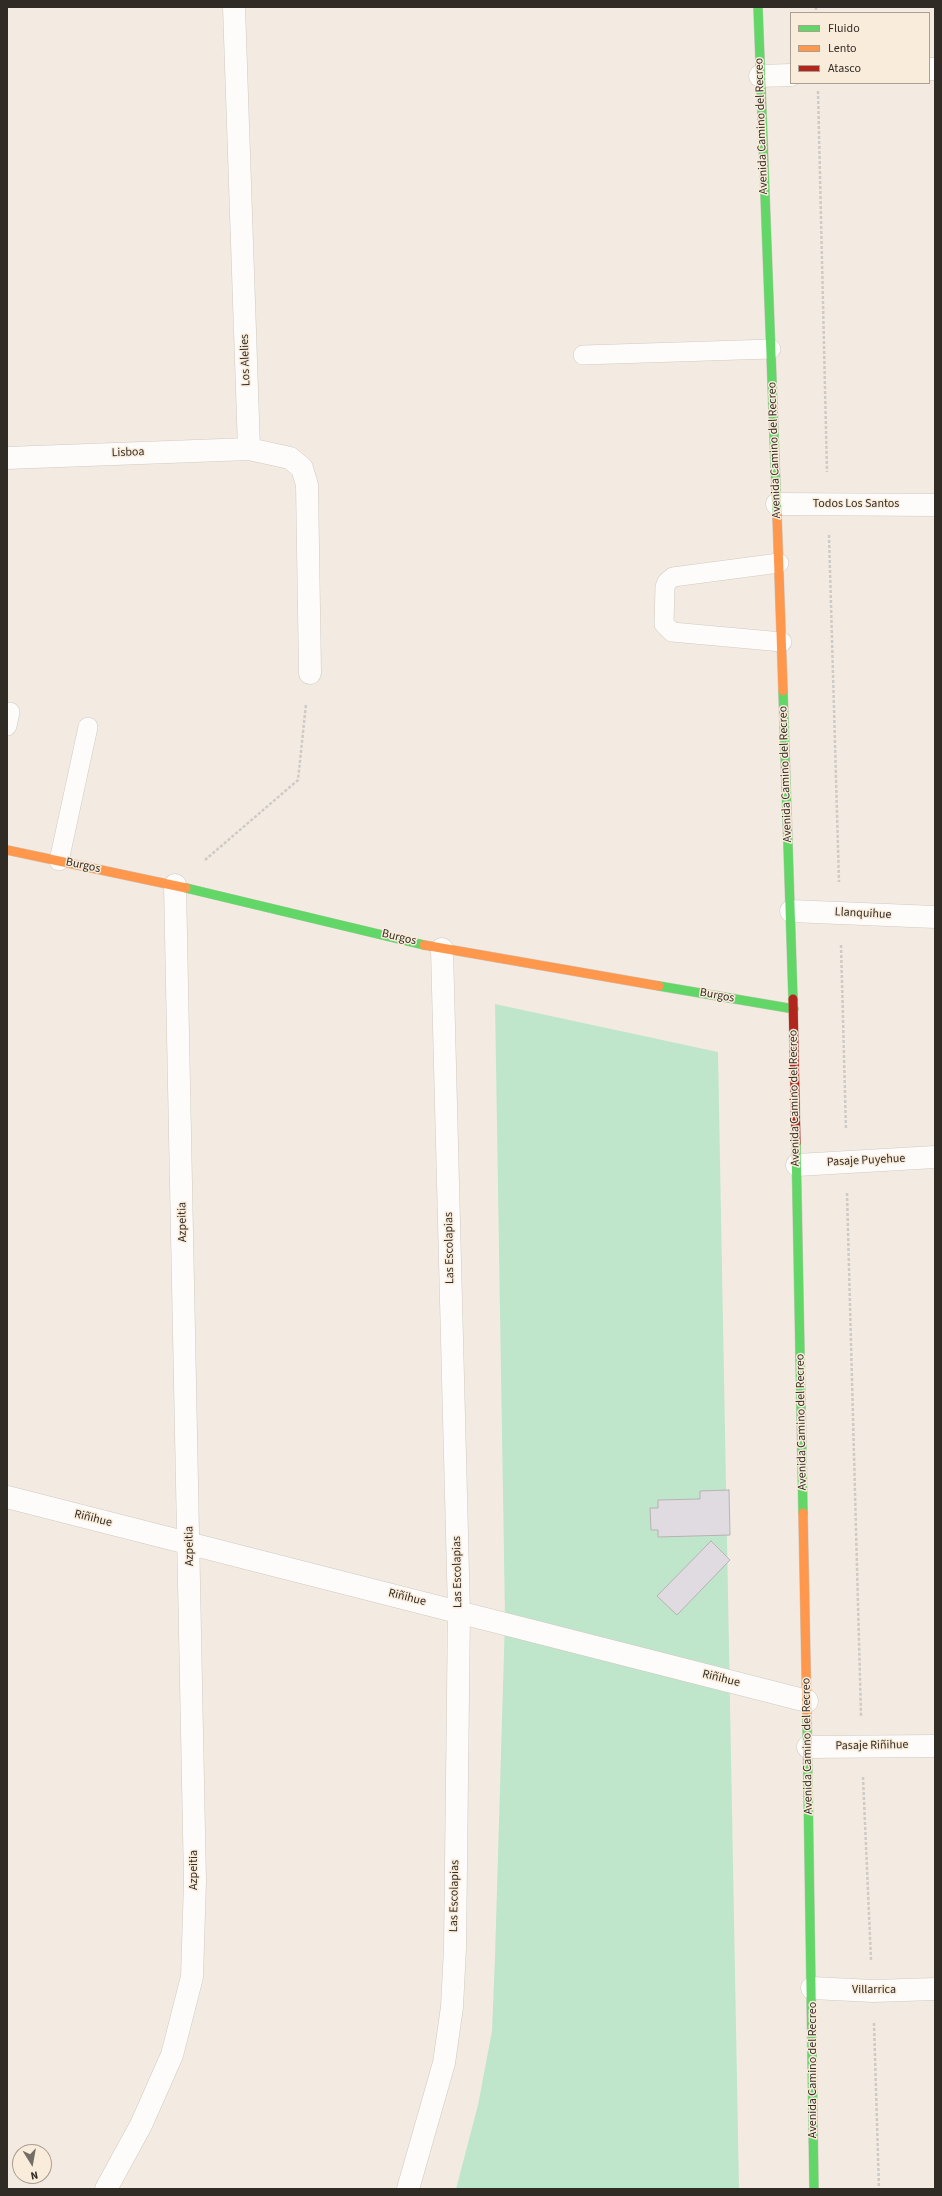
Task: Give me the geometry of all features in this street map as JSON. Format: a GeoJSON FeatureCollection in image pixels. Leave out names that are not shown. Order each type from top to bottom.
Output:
{"type":"FeatureCollection","features":[{"type":"Feature","properties":{"kind":"street","name":"Los Alelies"},"geometry":{"type":"LineString","coordinates":[[234,7],[249,449]]}},
{"type":"Feature","properties":{"kind":"street","name":"Avenida Camino del Recreo"},"geometry":{"type":"LineString","coordinates":[[758,7],[792,911],[808,1747],[814,2189]]}},
{"type":"Feature","properties":{"kind":"street"},"geometry":{"type":"LineString","coordinates":[[760,76],[790,75]]}},
{"type":"Feature","properties":{"kind":"street","name":"Lisboa"},"geometry":{"type":"LineString","coordinates":[[7,458],[249,449]]}},
{"type":"Feature","properties":{"kind":"street"},"geometry":{"type":"LineString","coordinates":[[249,449],[290,458],[302,468],[307,485],[310,673]]}},
{"type":"Feature","properties":{"kind":"street","name":"Todos Los Santos"},"geometry":{"type":"LineString","coordinates":[[777,504],[935,505]]}},
{"type":"Feature","properties":{"kind":"street","name":"Burgos"},"geometry":{"type":"LineString","coordinates":[[7,850],[175,885],[442,949],[794,1009]]}},
{"type":"Feature","properties":{"kind":"street","name":"Azpeitia"},"geometry":{"type":"LineString","coordinates":[[106,2189],[141,2125],[172,2055],[192,1978],[195,1881],[190,1543],[175,885]]}},
{"type":"Feature","properties":{"kind":"street","name":"Llanquihue"},"geometry":{"type":"LineString","coordinates":[[792,911],[935,917]]}},
{"type":"Feature","properties":{"kind":"street","name":"Las Escolapias"},"geometry":{"type":"LineString","coordinates":[[408,2189],[444,2063],[452,2007],[459,1612],[442,949]]}},
{"type":"Feature","properties":{"kind":"street","name":"Pasaje Puyehue"},"geometry":{"type":"LineString","coordinates":[[797,1165],[935,1157]]}},
{"type":"Feature","properties":{"kind":"street","name":"Riñihue"},"geometry":{"type":"LineString","coordinates":[[7,1497],[807,1701]]}},
{"type":"Feature","properties":{"kind":"street","name":"Pasaje Riñihue"},"geometry":{"type":"LineString","coordinates":[[808,1747],[935,1746]]}},
{"type":"Feature","properties":{"kind":"street","name":"Villarrica"},"geometry":{"type":"LineString","coordinates":[[812,1988],[873,1991],[935,1989]]}},
{"type":"Feature","properties":{"kind":"lane"},"geometry":{"type":"LineString","coordinates":[[583,355],[771,349]]}},
{"type":"Feature","properties":{"kind":"lane"},"geometry":{"type":"LineString","coordinates":[[778,563],[672,577],[667,582],[665,587],[664,624],[672,632],[782,642]]}},
{"type":"Feature","properties":{"kind":"lane"},"geometry":{"type":"LineString","coordinates":[[59,861],[88,727]]}},
{"type":"Feature","properties":{"kind":"path"},"geometry":{"type":"LineString","coordinates":[[175,885],[298,780],[310,673]]}},
{"type":"Feature","properties":{"kind":"green space"},"geometry":{"type":"Polygon","coordinates":[[[495,1004],[718,1052],[739,2189],[456,2189],[478,2105],[492,2031],[495,1957],[505,1618],[495,1004]]]}},
{"type":"Feature","properties":{"kind":"building"},"geometry":{"type":"Polygon","coordinates":[[[729,1490],[730,1535],[658,1537],[658,1530],[651,1530],[650,1508],[658,1508],[658,1500],[700,1499],[700,1491],[729,1490]]]}},
{"type":"Feature","properties":{"kind":"building"},"geometry":{"type":"Polygon","coordinates":[[[711,1541],[730,1560],[677,1615],[657,1596],[711,1541]]]}},
{"type":"Feature","properties":{"kind":"traffic: fast"},"geometry":{"type":"LineString","coordinates":[[758,7],[777,515]]}},
{"type":"Feature","properties":{"kind":"traffic: fast"},"geometry":{"type":"LineString","coordinates":[[783,691],[793,999]]}},
{"type":"Feature","properties":{"kind":"traffic: fast"},"geometry":{"type":"LineString","coordinates":[[186,888],[424,945]]}},
{"type":"Feature","properties":{"kind":"traffic: fast"},"geometry":{"type":"LineString","coordinates":[[659,986],[794,1009]]}},
{"type":"Feature","properties":{"kind":"traffic: fast"},"geometry":{"type":"LineString","coordinates":[[796,1143],[803,1513]]}},
{"type":"Feature","properties":{"kind":"traffic: fast"},"geometry":{"type":"LineString","coordinates":[[807,1718],[814,2189]]}},
{"type":"Feature","properties":{"kind":"traffic: slow"},"geometry":{"type":"LineString","coordinates":[[777,515],[783,691]]}},
{"type":"Feature","properties":{"kind":"traffic: slow"},"geometry":{"type":"LineString","coordinates":[[7,850],[186,888]]}},
{"type":"Feature","properties":{"kind":"traffic: slow"},"geometry":{"type":"LineString","coordinates":[[424,945],[659,986]]}},
{"type":"Feature","properties":{"kind":"traffic: slow"},"geometry":{"type":"LineString","coordinates":[[803,1513],[807,1718]]}},
{"type":"Feature","properties":{"kind":"traffic: jam"},"geometry":{"type":"LineString","coordinates":[[793,999],[796,1143]]}}]}
